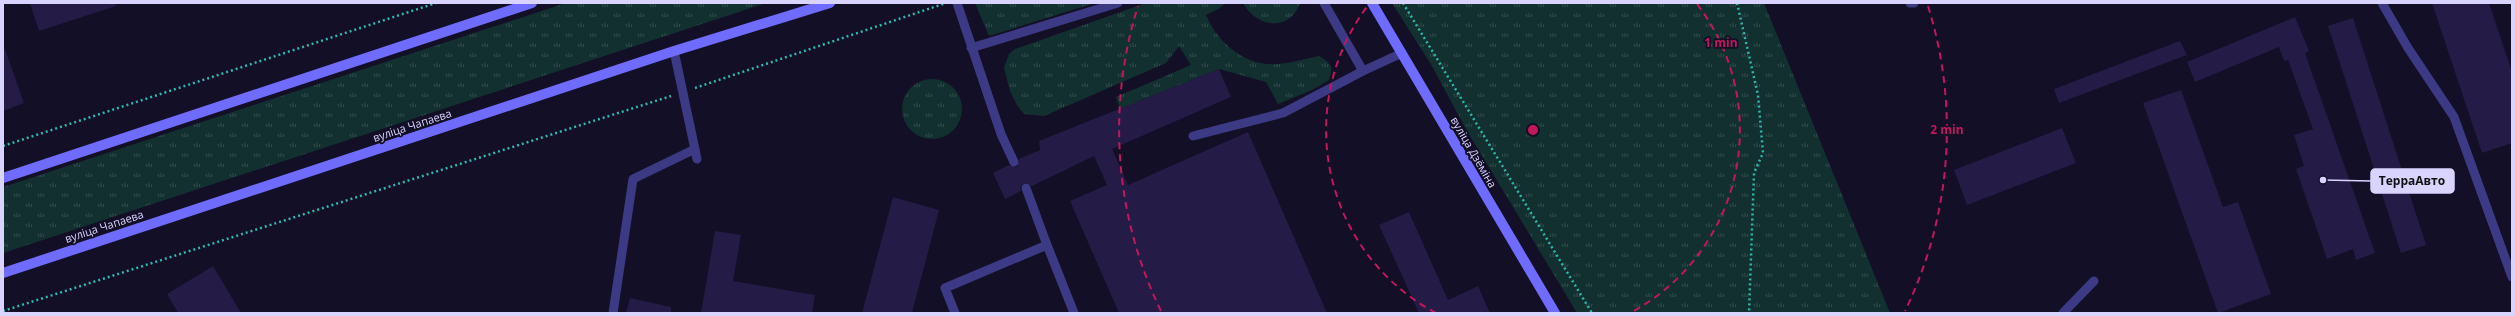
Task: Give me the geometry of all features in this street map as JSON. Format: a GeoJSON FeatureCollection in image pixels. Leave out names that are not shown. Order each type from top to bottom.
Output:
{"type":"FeatureCollection","features":[{"type":"Feature","properties":{"kind":"main road"},"geometry":{"type":"LineString","coordinates":[[3,178],[532,3]]}},
{"type":"Feature","properties":{"kind":"main road","name":"вуліца Чапаева"},"geometry":{"type":"LineString","coordinates":[[3,273],[674,51],[830,3]]}},
{"type":"Feature","properties":{"kind":"main road","name":"вуліца Дзёміна"},"geometry":{"type":"LineString","coordinates":[[1372,3],[1555,313]]}},
{"type":"Feature","properties":{"kind":"lane"},"geometry":{"type":"LineString","coordinates":[[957,3],[1001,134],[1014,162]]}},
{"type":"Feature","properties":{"kind":"lane"},"geometry":{"type":"LineString","coordinates":[[971,48],[1118,3]]}},
{"type":"Feature","properties":{"kind":"lane"},"geometry":{"type":"LineString","coordinates":[[1324,3],[1363,71]]}},
{"type":"Feature","properties":{"kind":"lane"},"geometry":{"type":"LineString","coordinates":[[2382,3],[2408,48],[2454,117],[2512,277]]}},
{"type":"Feature","properties":{"kind":"lane"},"geometry":{"type":"LineString","coordinates":[[674,51],[697,159]]}},
{"type":"Feature","properties":{"kind":"lane"},"geometry":{"type":"LineString","coordinates":[[1193,136],[1283,112],[1402,53]]}},
{"type":"Feature","properties":{"kind":"lane"},"geometry":{"type":"LineString","coordinates":[[613,313],[633,179],[695,149]]}},
{"type":"Feature","properties":{"kind":"lane"},"geometry":{"type":"LineString","coordinates":[[1026,188],[1074,313]]}},
{"type":"Feature","properties":{"kind":"lane"},"geometry":{"type":"LineString","coordinates":[[955,313],[945,288],[1047,245]]}},
{"type":"Feature","properties":{"kind":"lane"},"geometry":{"type":"LineString","coordinates":[[2063,313],[2094,281]]}},
{"type":"Feature","properties":{"kind":"path"},"geometry":{"type":"LineString","coordinates":[[3,146],[436,3]]}},
{"type":"Feature","properties":{"kind":"path"},"geometry":{"type":"LineString","coordinates":[[3,311],[683,92],[946,3]]}},
{"type":"Feature","properties":{"kind":"path"},"geometry":{"type":"LineString","coordinates":[[1403,3],[1592,313]]}},
{"type":"Feature","properties":{"kind":"path"},"geometry":{"type":"LineString","coordinates":[[1737,3],[1758,95],[1763,153],[1754,173],[1749,313]]}},
{"type":"Feature","properties":{"kind":"green space"},"geometry":{"type":"Polygon","coordinates":[[[566,3],[766,3],[3,253],[3,187],[566,3]]]}},
{"type":"Feature","properties":{"kind":"green space"},"geometry":{"type":"Polygon","coordinates":[[[975,3],[1095,3],[989,36],[975,3]]]}},
{"type":"Feature","properties":{"kind":"green space"},"geometry":{"type":"Polygon","coordinates":[[[1146,3],[1225,3],[1220,8],[1206,15],[1210,24],[1229,47],[1251,60],[1272,64],[1283,64],[1319,56],[1329,63],[1331,72],[1329,80],[1312,90],[1278,104],[1266,82],[1219,69],[1120,109],[1116,97],[1191,65],[1179,46],[1166,63],[1044,116],[1024,114],[1017,105],[1010,91],[1004,68],[1009,54],[1015,49],[1146,3]]]}},
{"type":"Feature","properties":{"kind":"green space"},"geometry":{"type":"Polygon","coordinates":[[[1243,3],[1300,3],[1295,13],[1288,19],[1281,23],[1272,23],[1256,17],[1243,3]]]}},
{"type":"Feature","properties":{"kind":"green space"},"geometry":{"type":"Polygon","coordinates":[[[1392,3],[1764,3],[1890,313],[1577,313],[1467,131],[1432,66],[1392,3]]]}},
{"type":"Feature","properties":{"kind":"green space"},"geometry":{"type":"Polygon","coordinates":[[[926,79],[938,79],[949,84],[957,92],[962,103],[960,121],[949,134],[938,139],[926,139],[915,134],[907,126],[902,115],[902,103],[907,92],[915,84],[926,79]]]}},
{"type":"Feature","properties":{"kind":"building"},"geometry":{"type":"Polygon","coordinates":[[[30,3],[115,3],[116,6],[39,31],[30,3]]]}},
{"type":"Feature","properties":{"kind":"building"},"geometry":{"type":"Polygon","coordinates":[[[2432,3],[2489,3],[2512,72],[2512,143],[2482,153],[2432,3]]]}},
{"type":"Feature","properties":{"kind":"building"},"geometry":{"type":"Polygon","coordinates":[[[2295,17],[2309,51],[2305,53],[2375,253],[2356,260],[2353,249],[2327,259],[2296,169],[2304,166],[2294,135],[2313,129],[2288,60],[2284,61],[2279,47],[2195,82],[2187,62],[2295,17]]]}},
{"type":"Feature","properties":{"kind":"building"},"geometry":{"type":"Polygon","coordinates":[[[2353,18],[2426,245],[2401,253],[2328,26],[2353,18]]]}},
{"type":"Feature","properties":{"kind":"building"},"geometry":{"type":"Polygon","coordinates":[[[2180,41],[2187,55],[2059,103],[2054,89],[2180,41]]]}},
{"type":"Feature","properties":{"kind":"building"},"geometry":{"type":"Polygon","coordinates":[[[5,49],[24,103],[3,111],[3,50],[5,49]]]}},
{"type":"Feature","properties":{"kind":"building"},"geometry":{"type":"Polygon","coordinates":[[[1219,69],[1231,97],[1112,149],[1128,185],[1248,132],[1327,313],[1119,313],[1070,201],[1107,185],[1094,156],[1032,186],[1024,183],[1020,187],[1021,191],[1005,199],[993,173],[1009,165],[1017,167],[1019,159],[1040,150],[1039,141],[1219,69]]]}},
{"type":"Feature","properties":{"kind":"building"},"geometry":{"type":"Polygon","coordinates":[[[2181,90],[2223,207],[2238,202],[2271,294],[2218,313],[2143,103],[2181,90]]]}},
{"type":"Feature","properties":{"kind":"building"},"geometry":{"type":"Polygon","coordinates":[[[2062,128],[2076,163],[1967,205],[1954,170],[2062,128]]]}},
{"type":"Feature","properties":{"kind":"building"},"geometry":{"type":"Polygon","coordinates":[[[893,197],[939,210],[912,313],[862,313],[893,197]]]}},
{"type":"Feature","properties":{"kind":"building"},"geometry":{"type":"Polygon","coordinates":[[[1409,212],[1448,300],[1478,286],[1490,313],[1419,313],[1379,225],[1409,212]]]}},
{"type":"Feature","properties":{"kind":"building"},"geometry":{"type":"Polygon","coordinates":[[[715,231],[741,235],[733,281],[815,295],[812,313],[701,313],[715,231]]]}},
{"type":"Feature","properties":{"kind":"building"},"geometry":{"type":"Polygon","coordinates":[[[213,266],[241,313],[178,313],[167,294],[213,266]]]}},
{"type":"Feature","properties":{"kind":"building"},"geometry":{"type":"Polygon","coordinates":[[[630,298],[671,307],[671,313],[626,313],[630,298]]]}},
{"type":"Feature","properties":{"kind":"place","name":"ТерраАвто"},"geometry":{"type":"Point","coordinates":[2323,180]}}]}
